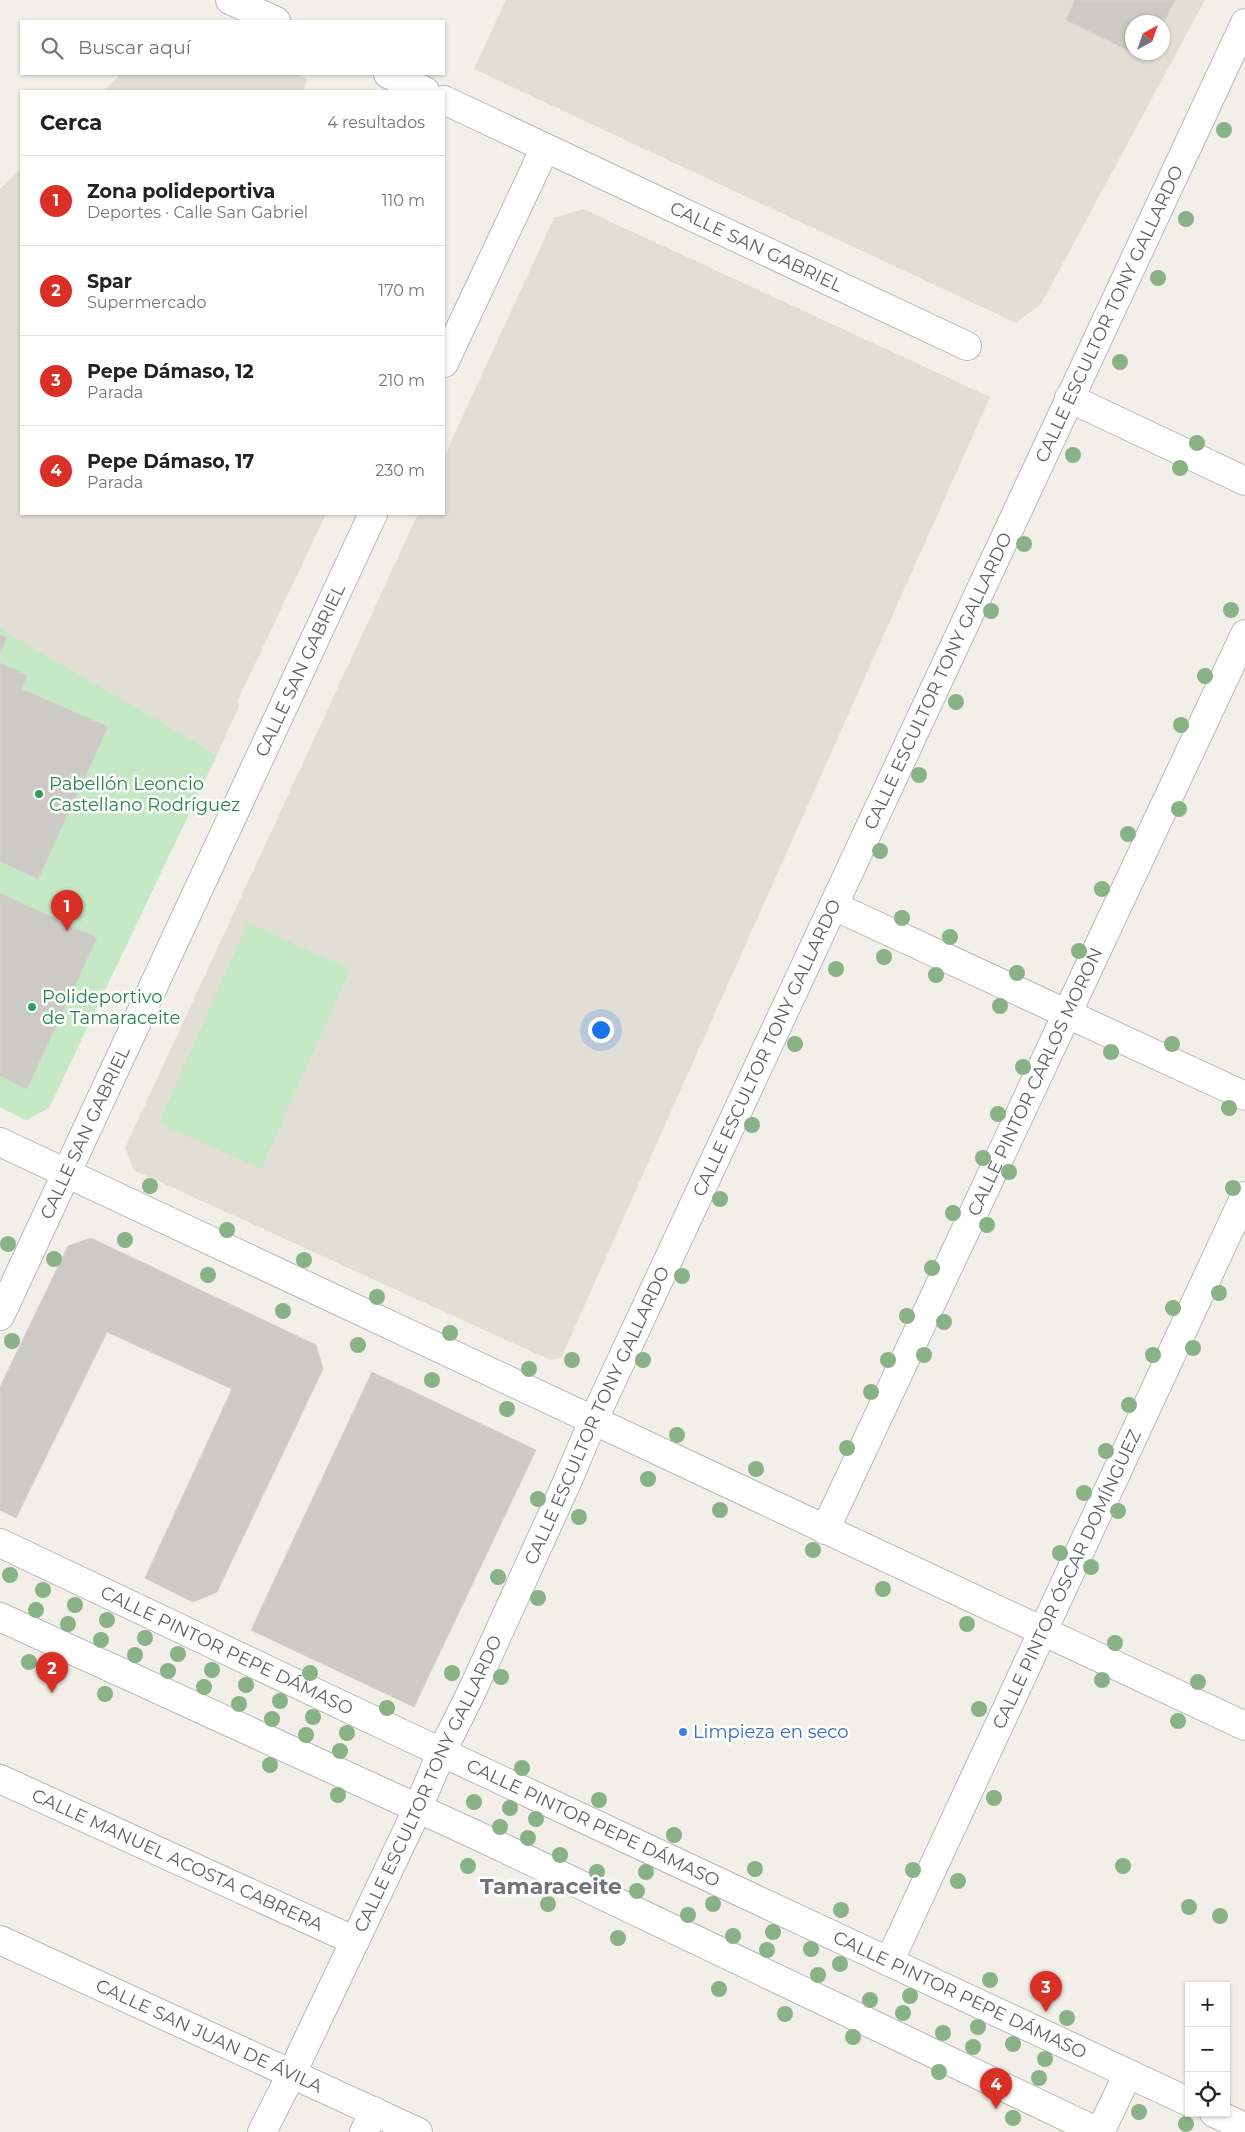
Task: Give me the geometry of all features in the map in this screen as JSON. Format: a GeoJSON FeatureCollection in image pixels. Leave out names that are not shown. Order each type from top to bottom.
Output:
{"type":"FeatureCollection","features":[{"type":"Feature","properties":{"kind":"street"},"geometry":{"type":"LineString","coordinates":[[230,0],[274,20]]}},
{"type":"Feature","properties":{"kind":"street","name":"CALLE ESCULTOR TONY GALLARDO"},"geometry":{"type":"LineString","coordinates":[[262,2132],[418,1808],[442,1751],[472,1691],[593,1420],[1245,23]]}},
{"type":"Feature","properties":{"kind":"street"},"geometry":{"type":"LineString","coordinates":[[390,75],[423,90]]}},
{"type":"Feature","properties":{"kind":"street","name":"CALLE SAN GABRIEL"},"geometry":{"type":"LineString","coordinates":[[445,100],[967,346]]}},
{"type":"Feature","properties":{"kind":"street"},"geometry":{"type":"LineString","coordinates":[[445,361],[545,148]]}},
{"type":"Feature","properties":{"kind":"street"},"geometry":{"type":"LineString","coordinates":[[1069,398],[1245,481]]}},
{"type":"Feature","properties":{"kind":"street","name":"CALLE SAN GABRIEL"},"geometry":{"type":"LineString","coordinates":[[0,1316],[373,515]]}},
{"type":"Feature","properties":{"kind":"street","name":"CALLE PINTOR CARLOS MORON"},"geometry":{"type":"LineString","coordinates":[[825,1530],[1245,634]]}},
{"type":"Feature","properties":{"kind":"street"},"geometry":{"type":"LineString","coordinates":[[834,906],[1245,1096]]}},
{"type":"Feature","properties":{"kind":"street"},"geometry":{"type":"LineString","coordinates":[[0,1142],[1245,1726]]}},
{"type":"Feature","properties":{"kind":"street","name":"CALLE PINTOR ÓSCAR DOMÍNGUEZ"},"geometry":{"type":"LineString","coordinates":[[890,1962],[1245,1196]]}},
{"type":"Feature","properties":{"kind":"street","name":"CALLE PINTOR PEPE DÁMASO"},"geometry":{"type":"LineString","coordinates":[[0,1543],[394,1730],[1185,2100]]}},
{"type":"Feature","properties":{"kind":"street"},"geometry":{"type":"LineString","coordinates":[[0,1617],[418,1808],[1099,2132],[1128,2074]]}},
{"type":"Feature","properties":{"kind":"street","name":"CALLE MANUEL ACOSTA CABRERA"},"geometry":{"type":"LineString","coordinates":[[0,1779],[355,1941]]}},
{"type":"Feature","properties":{"kind":"street","name":"CALLE SAN JUAN DE ÁVILA"},"geometry":{"type":"LineString","coordinates":[[0,1940],[292,2073],[369,2122],[418,2132]]}},
{"type":"Feature","properties":{"kind":"street"},"geometry":{"type":"LineString","coordinates":[[1223,2117],[1245,2127]]}},
{"type":"Feature","properties":{"kind":"shaded area"},"geometry":{"type":"Polygon","coordinates":[[[506,0],[1205,0],[1041,304],[1016,323],[474,69],[506,0]]]}},
{"type":"Feature","properties":{"kind":"shaded area"},"geometry":{"type":"Polygon","coordinates":[[[120,75],[298,75],[307,79],[304,90],[104,90],[120,75]]]}},
{"type":"Feature","properties":{"kind":"shaded area"},"geometry":{"type":"Polygon","coordinates":[[[20,170],[20,515],[326,515],[237,702],[240,704],[217,755],[0,633],[0,189],[20,170]]]}},
{"type":"Feature","properties":{"kind":"shaded area"},"geometry":{"type":"Polygon","coordinates":[[[583,209],[990,397],[561,1358],[550,1360],[134,1170],[125,1148],[418,515],[445,515],[445,455],[554,218],[583,209]]]}},
{"type":"Feature","properties":{"kind":"green space"},"geometry":{"type":"Polygon","coordinates":[[[0,629],[217,755],[49,1108],[26,1120],[0,1107],[0,629]]]}},
{"type":"Feature","properties":{"kind":"green space"},"geometry":{"type":"Polygon","coordinates":[[[248,923],[350,969],[261,1169],[159,1123],[248,923]]]}},
{"type":"Feature","properties":{"kind":"building"},"geometry":{"type":"Polygon","coordinates":[[[1075,0],[1175,0],[1168,15],[1125,15],[1125,49],[1066,20],[1075,0]]]}},
{"type":"Feature","properties":{"kind":"building"},"geometry":{"type":"Polygon","coordinates":[[[0,635],[7,638],[0,654],[0,635]]]}},
{"type":"Feature","properties":{"kind":"building","name":"Pabellón Leoncio Castellano Rodríguez"},"geometry":{"type":"Polygon","coordinates":[[[0,663],[27,675],[22,689],[108,727],[38,879],[0,861],[0,663]]]}},
{"type":"Feature","properties":{"kind":"building","name":"Polideportivo de Tamaraceite"},"geometry":{"type":"Polygon","coordinates":[[[0,893],[97,938],[27,1089],[0,1076],[0,893]]]}},
{"type":"Feature","properties":{"kind":"building"},"geometry":{"type":"Polygon","coordinates":[[[91,1238],[316,1345],[323,1369],[217,1592],[193,1602],[145,1578],[232,1389],[107,1332],[16,1518],[0,1510],[0,1387],[68,1246],[91,1238]]]}},
{"type":"Feature","properties":{"kind":"building"},"geometry":{"type":"Polygon","coordinates":[[[372,1372],[536,1450],[414,1707],[251,1630],[372,1372]]]}},
{"type":"Feature","properties":{"kind":"place","name":"Pabellón Leoncio Castellano Rodríguez"},"geometry":{"type":"Point","coordinates":[39,794]}},
{"type":"Feature","properties":{"kind":"place","name":"Zona polideportiva"},"geometry":{"type":"Point","coordinates":[67,931]}},
{"type":"Feature","properties":{"kind":"place","name":"Polideportivo de Tamaraceite"},"geometry":{"type":"Point","coordinates":[32,1007]}},
{"type":"Feature","properties":{"kind":"place","name":"Spar"},"geometry":{"type":"Point","coordinates":[52,1693]}},
{"type":"Feature","properties":{"kind":"place","name":"Limpieza en seco"},"geometry":{"type":"Point","coordinates":[683,1732]}},
{"type":"Feature","properties":{"kind":"place","name":"Pepe Dámaso, 12"},"geometry":{"type":"Point","coordinates":[1046,2012]}},
{"type":"Feature","properties":{"kind":"place","name":"Pepe Dámaso, 17"},"geometry":{"type":"Point","coordinates":[996,2109]}},
{"type":"Feature","properties":{"kind":"district","name":"Tamaraceite"},"geometry":{"type":"Point","coordinates":[551,1886]}}]}
